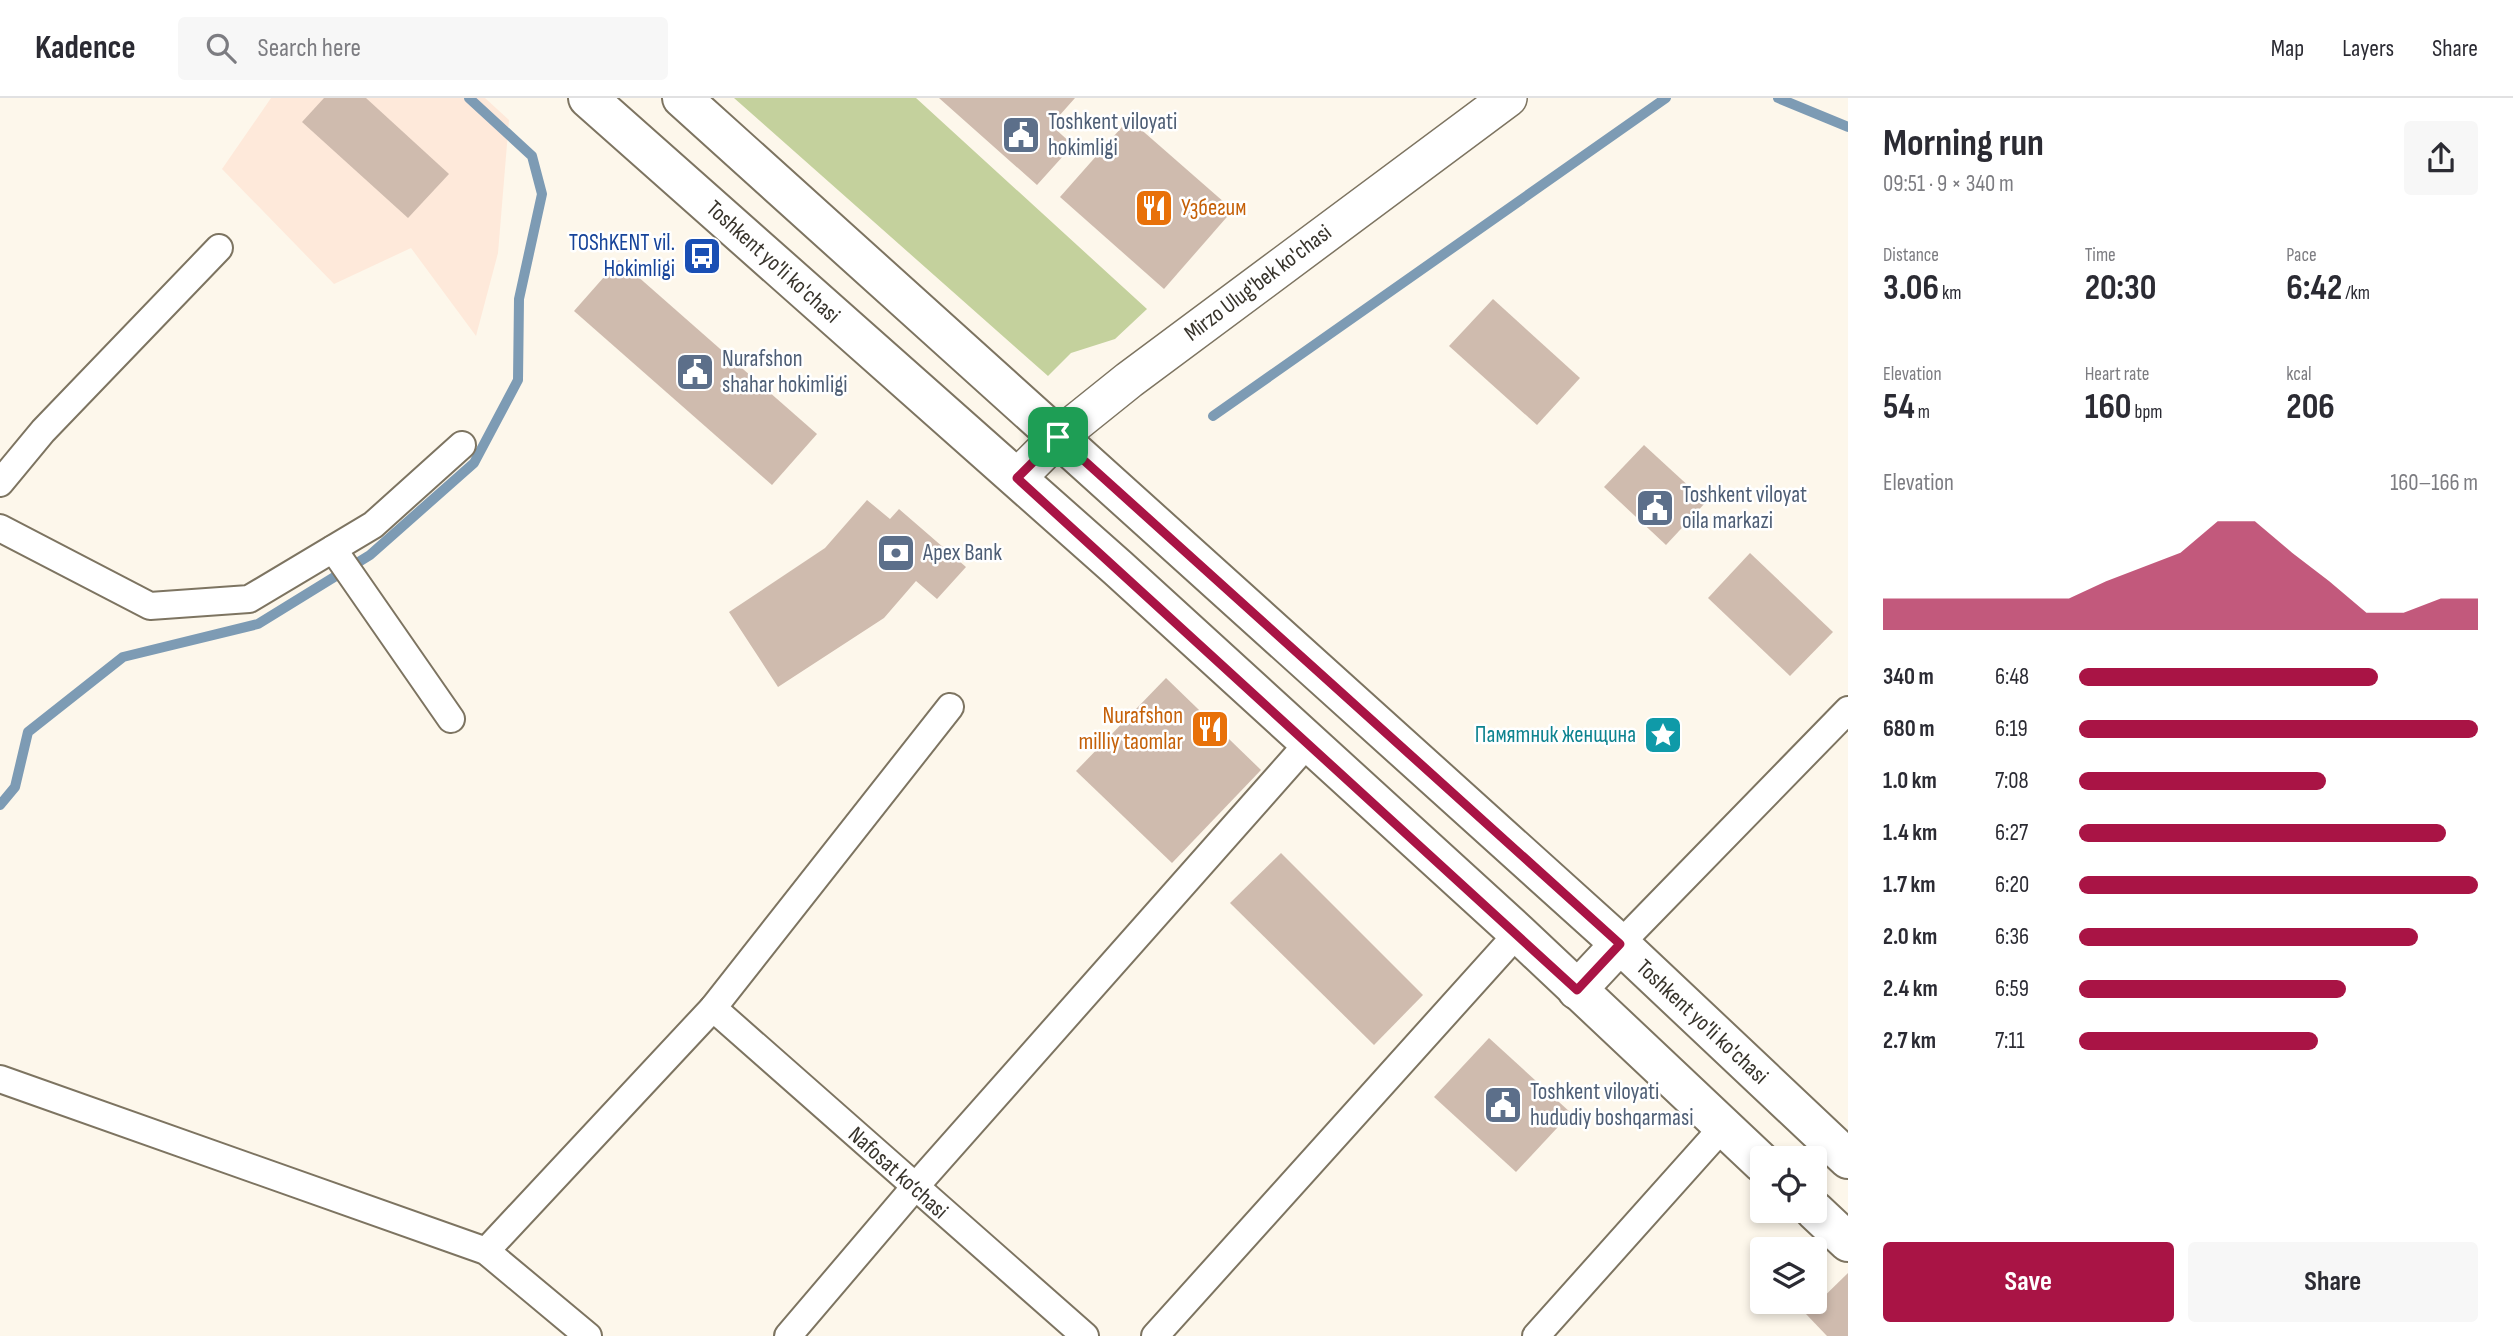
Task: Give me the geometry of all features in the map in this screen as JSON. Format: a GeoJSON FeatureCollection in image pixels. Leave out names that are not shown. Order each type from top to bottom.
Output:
{"type":"FeatureCollection","features":[{"type":"Feature","properties":{"kind":"main road","name":"Toshkent yo'li ko'chasi"},"geometry":{"type":"LineString","coordinates":[[588,98],[1017,478],[1309,742],[1518,933],[1750,1152]]}},
{"type":"Feature","properties":{"kind":"main road","name":"Toshkent yo'li ko'chasi"},"geometry":{"type":"LineString","coordinates":[[682,98],[1620,944],[1848,1159]]}},
{"type":"Feature","properties":{"kind":"main road"},"geometry":{"type":"LineString","coordinates":[[1577,990],[1620,944]]}},
{"type":"Feature","properties":{"kind":"main road"},"geometry":{"type":"LineString","coordinates":[[1827,1222],[1848,1242]]}},
{"type":"Feature","properties":{"kind":"street","name":"Mirzo Ulug'bek ko'chasi"},"geometry":{"type":"LineString","coordinates":[[1017,478],[1058,437],[1129,380],[1508,98]]}},
{"type":"Feature","properties":{"kind":"street"},"geometry":{"type":"LineString","coordinates":[[0,483],[43,430],[219,248]]}},
{"type":"Feature","properties":{"kind":"street"},"geometry":{"type":"LineString","coordinates":[[0,528],[150,606],[249,599],[336,554],[373,525],[462,445]]}},
{"type":"Feature","properties":{"kind":"street"},"geometry":{"type":"LineString","coordinates":[[336,554],[451,719]]}},
{"type":"Feature","properties":{"kind":"street"},"geometry":{"type":"LineString","coordinates":[[486,1251],[713,1008],[950,707]]}},
{"type":"Feature","properties":{"kind":"street"},"geometry":{"type":"LineString","coordinates":[[1620,944],[1848,710]]}},
{"type":"Feature","properties":{"kind":"street"},"geometry":{"type":"LineString","coordinates":[[788,1336],[914,1188],[1309,742]]}},
{"type":"Feature","properties":{"kind":"street"},"geometry":{"type":"LineString","coordinates":[[1155,1336],[1518,933]]}},
{"type":"Feature","properties":{"kind":"street","name":"Nafosat ko‘chasi"},"geometry":{"type":"LineString","coordinates":[[713,1008],[1085,1336]]}},
{"type":"Feature","properties":{"kind":"street"},"geometry":{"type":"LineString","coordinates":[[0,1079],[486,1251],[588,1336]]}},
{"type":"Feature","properties":{"kind":"street"},"geometry":{"type":"LineString","coordinates":[[1536,1336],[1723,1127]]}},
{"type":"Feature","properties":{"kind":"shaded area"},"geometry":{"type":"Polygon","coordinates":[[[271,98],[485,98],[509,120],[498,253],[476,336],[411,248],[334,284],[222,169],[271,98]]]}},
{"type":"Feature","properties":{"kind":"green space"},"geometry":{"type":"Polygon","coordinates":[[[734,98],[916,98],[1147,309],[1115,339],[1071,353],[1048,376],[734,98]]]}},
{"type":"Feature","properties":{"kind":"building"},"geometry":{"type":"Polygon","coordinates":[[[324,98],[366,98],[449,174],[408,218],[302,122],[324,98]]]}},
{"type":"Feature","properties":{"kind":"building","name":"Toshkent viloyati hokimligi"},"geometry":{"type":"Polygon","coordinates":[[[939,98],[1075,98],[1051,125],[1073,145],[1037,185],[939,98]]]}},
{"type":"Feature","properties":{"kind":"building"},"geometry":{"type":"Polygon","coordinates":[[[1129,119],[1233,210],[1164,289],[1060,197],[1129,119]]]}},
{"type":"Feature","properties":{"kind":"building","name":"Nurafshon shahar hokimligi"},"geometry":{"type":"Polygon","coordinates":[[[619,260],[817,434],[772,485],[574,311],[619,260]]]}},
{"type":"Feature","properties":{"kind":"building"},"geometry":{"type":"Polygon","coordinates":[[[1493,299],[1580,378],[1537,425],[1449,346],[1493,299]]]}},
{"type":"Feature","properties":{"kind":"building"},"geometry":{"type":"Polygon","coordinates":[[[1644,445],[1706,502],[1666,545],[1604,487],[1644,445]]]}},
{"type":"Feature","properties":{"kind":"building"},"geometry":{"type":"Polygon","coordinates":[[[867,500],[890,519],[899,509],[966,567],[937,599],[916,581],[884,618],[778,687],[729,612],[825,548],[867,500]]]}},
{"type":"Feature","properties":{"kind":"building"},"geometry":{"type":"Polygon","coordinates":[[[1750,553],[1833,632],[1790,676],[1708,598],[1750,553]]]}},
{"type":"Feature","properties":{"kind":"building"},"geometry":{"type":"Polygon","coordinates":[[[1166,678],[1261,770],[1172,863],[1076,771],[1166,678]]]}},
{"type":"Feature","properties":{"kind":"building"},"geometry":{"type":"Polygon","coordinates":[[[1281,853],[1423,995],[1374,1045],[1230,903],[1281,853]]]}},
{"type":"Feature","properties":{"kind":"building","name":"Toshkent viloyati hududiy boshqarmasi"},"geometry":{"type":"Polygon","coordinates":[[[1489,1038],[1571,1113],[1516,1172],[1434,1097],[1489,1038]]]}},
{"type":"Feature","properties":{"kind":"building"},"geometry":{"type":"Polygon","coordinates":[[[1848,1273],[1848,1336],[1827,1336],[1806,1314],[1827,1314],[1827,1294],[1848,1273]]]}},
{"type":"Feature","properties":{"kind":"waterway"},"geometry":{"type":"LineString","coordinates":[[0,805],[15,787],[28,732],[123,657],[258,624],[370,555],[474,463],[518,380],[519,299],[542,194],[532,156],[469,98]]}},
{"type":"Feature","properties":{"kind":"waterway"},"geometry":{"type":"LineString","coordinates":[[1213,416],[1666,98]]}},
{"type":"Feature","properties":{"kind":"waterway"},"geometry":{"type":"LineString","coordinates":[[1778,98],[1848,127]]}},
{"type":"Feature","properties":{"kind":"place","name":"Toshkent viloyati hokimligi"},"geometry":{"type":"Point","coordinates":[1021,135]}},
{"type":"Feature","properties":{"kind":"place","name":"Узбегим"},"geometry":{"type":"Point","coordinates":[1154,208]}},
{"type":"Feature","properties":{"kind":"place","name":"TOShKENT vil. Hokimligi"},"geometry":{"type":"Point","coordinates":[702,256]}},
{"type":"Feature","properties":{"kind":"place","name":"Nurafshon shahar hokimligi"},"geometry":{"type":"Point","coordinates":[695,372]}},
{"type":"Feature","properties":{"kind":"place","name":"Toshkent viloyat oila markazi"},"geometry":{"type":"Point","coordinates":[1655,508]}},
{"type":"Feature","properties":{"kind":"place","name":"Apex Bank"},"geometry":{"type":"Point","coordinates":[896,553]}},
{"type":"Feature","properties":{"kind":"place","name":"Nurafshon milliy taomlar"},"geometry":{"type":"Point","coordinates":[1210,729]}},
{"type":"Feature","properties":{"kind":"place","name":"Памятник женщина"},"geometry":{"type":"Point","coordinates":[1663,735]}},
{"type":"Feature","properties":{"kind":"place","name":"Toshkent viloyati hududiy boshqarmasi"},"geometry":{"type":"Point","coordinates":[1503,1105]}},
{"type":"Feature","properties":{"kind":"route"},"geometry":{"type":"LineString","coordinates":[[1058,437],[1620,944],[1577,990],[1518,933],[1017,478],[1058,437]]}}]}
